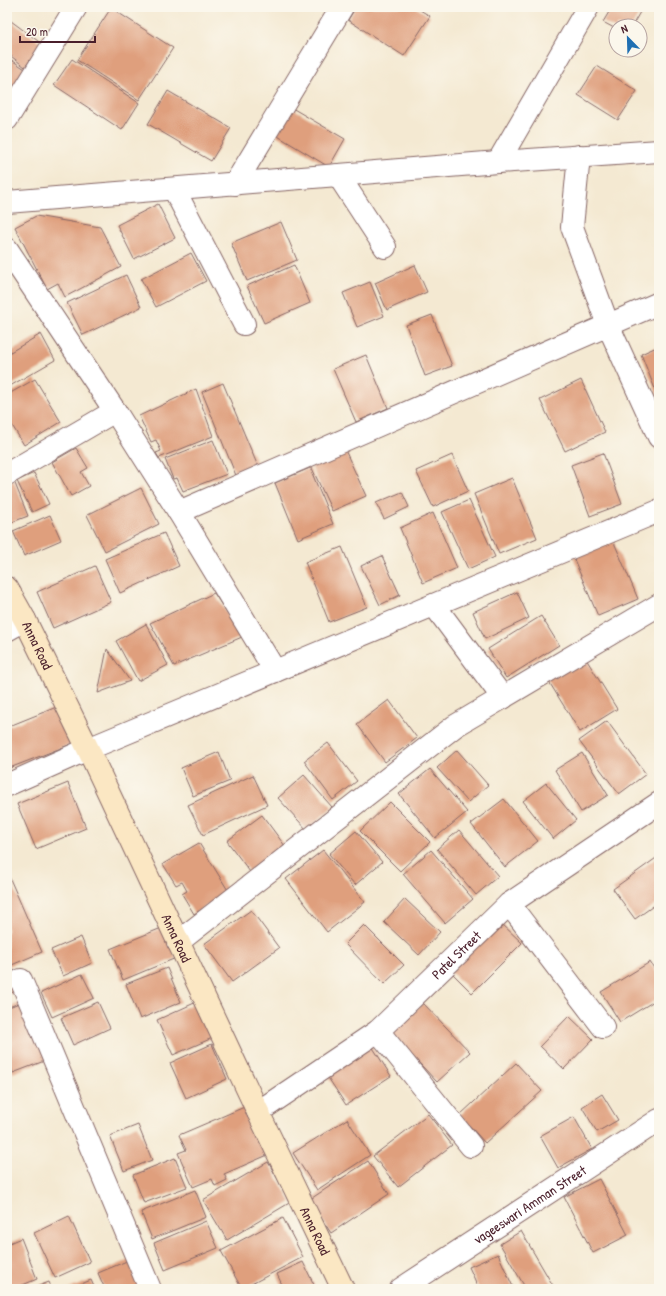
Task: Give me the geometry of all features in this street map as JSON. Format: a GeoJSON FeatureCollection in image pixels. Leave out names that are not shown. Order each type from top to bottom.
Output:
{"type":"FeatureCollection","features":[{"type":"Feature","properties":{"kind":"street"},"geometry":{"type":"LineString","coordinates":[[7,119],[76,7]]}},
{"type":"Feature","properties":{"kind":"street"},"geometry":{"type":"LineString","coordinates":[[234,184],[342,7]]}},
{"type":"Feature","properties":{"kind":"street"},"geometry":{"type":"LineString","coordinates":[[498,162],[588,7]]}},
{"type":"Feature","properties":{"kind":"street"},"geometry":{"type":"LineString","coordinates":[[7,202],[498,162],[659,151]]}},
{"type":"Feature","properties":{"kind":"street"},"geometry":{"type":"LineString","coordinates":[[579,156],[572,227],[608,325],[659,438]]}},
{"type":"Feature","properties":{"kind":"street"},"geometry":{"type":"LineString","coordinates":[[338,175],[385,247]]}},
{"type":"Feature","properties":{"kind":"street"},"geometry":{"type":"LineString","coordinates":[[174,188],[244,324]]}},
{"type":"Feature","properties":{"kind":"street"},"geometry":{"type":"LineString","coordinates":[[7,249],[115,411],[179,512],[275,671]]}},
{"type":"Feature","properties":{"kind":"street"},"geometry":{"type":"LineString","coordinates":[[179,512],[659,303]]}},
{"type":"Feature","properties":{"kind":"street"},"geometry":{"type":"LineString","coordinates":[[7,474],[115,411]]}},
{"type":"Feature","properties":{"kind":"street"},"geometry":{"type":"LineString","coordinates":[[7,785],[88,749],[659,511]]}},
{"type":"Feature","properties":{"kind":"street","name":"Anna Road"},"geometry":{"type":"LineString","coordinates":[[7,588],[16,625],[88,749],[258,1112],[343,1289]]}},
{"type":"Feature","properties":{"kind":"street"},"geometry":{"type":"LineString","coordinates":[[434,604],[503,698]]}},
{"type":"Feature","properties":{"kind":"street"},"geometry":{"type":"LineString","coordinates":[[178,942],[455,726],[659,605]]}},
{"type":"Feature","properties":{"kind":"street","name":"Patel Street"},"geometry":{"type":"LineString","coordinates":[[258,1112],[378,1031],[509,904],[658,807]]}},
{"type":"Feature","properties":{"kind":"street"},"geometry":{"type":"LineString","coordinates":[[509,904],[603,1027]]}},
{"type":"Feature","properties":{"kind":"street"},"geometry":{"type":"LineString","coordinates":[[21,980],[150,1289]]}},
{"type":"Feature","properties":{"kind":"street"},"geometry":{"type":"LineString","coordinates":[[378,1031],[471,1146]]}},
{"type":"Feature","properties":{"kind":"street","name":"vageeswari Amman Street"},"geometry":{"type":"LineString","coordinates":[[401,1289],[659,1120]]}},
{"type":"Feature","properties":{"kind":"building"},"geometry":{"type":"Polygon","coordinates":[[[356,7],[415,7],[430,16],[404,56],[348,20],[356,7]]]}},
{"type":"Feature","properties":{"kind":"building"},"geometry":{"type":"Polygon","coordinates":[[[612,7],[632,7],[640,12],[637,18],[608,18],[608,25],[603,22],[612,7]]]}},
{"type":"Feature","properties":{"kind":"building"},"geometry":{"type":"Polygon","coordinates":[[[111,8],[173,48],[139,100],[77,60],[111,8]]]}},
{"type":"Feature","properties":{"kind":"building"},"geometry":{"type":"Polygon","coordinates":[[[7,18],[42,44],[25,67],[7,53],[7,18]]]}},
{"type":"Feature","properties":{"kind":"building"},"geometry":{"type":"Polygon","coordinates":[[[7,57],[31,73],[15,97],[7,91],[7,57]]]}},
{"type":"Feature","properties":{"kind":"building"},"geometry":{"type":"Polygon","coordinates":[[[72,59],[139,103],[122,130],[54,85],[72,59]]]}},
{"type":"Feature","properties":{"kind":"building"},"geometry":{"type":"Polygon","coordinates":[[[597,66],[637,91],[618,120],[578,95],[597,66]]]}},
{"type":"Feature","properties":{"kind":"building"},"geometry":{"type":"Polygon","coordinates":[[[168,91],[231,128],[211,161],[148,124],[168,91]]]}},
{"type":"Feature","properties":{"kind":"building"},"geometry":{"type":"Polygon","coordinates":[[[292,108],[345,139],[329,167],[276,135],[292,108]]]}},
{"type":"Feature","properties":{"kind":"building"},"geometry":{"type":"Polygon","coordinates":[[[158,204],[175,238],[134,259],[117,225],[158,204]]]}},
{"type":"Feature","properties":{"kind":"building"},"geometry":{"type":"Polygon","coordinates":[[[36,216],[100,227],[121,267],[65,297],[58,283],[47,289],[15,227],[36,216]]]}},
{"type":"Feature","properties":{"kind":"building"},"geometry":{"type":"Polygon","coordinates":[[[281,222],[297,260],[247,281],[231,243],[281,222]]]}},
{"type":"Feature","properties":{"kind":"building"},"geometry":{"type":"Polygon","coordinates":[[[191,253],[206,281],[156,307],[141,279],[191,253]]]}},
{"type":"Feature","properties":{"kind":"building"},"geometry":{"type":"Polygon","coordinates":[[[294,265],[310,303],[264,323],[247,286],[294,265]]]}},
{"type":"Feature","properties":{"kind":"building"},"geometry":{"type":"Polygon","coordinates":[[[415,265],[427,292],[387,310],[375,283],[415,265]]]}},
{"type":"Feature","properties":{"kind":"building"},"geometry":{"type":"Polygon","coordinates":[[[126,275],[141,307],[83,335],[67,303],[126,275]]]}},
{"type":"Feature","properties":{"kind":"building"},"geometry":{"type":"Polygon","coordinates":[[[370,282],[384,316],[357,327],[343,293],[370,282]]]}},
{"type":"Feature","properties":{"kind":"building"},"geometry":{"type":"Polygon","coordinates":[[[432,315],[452,366],[425,376],[406,325],[432,315]]]}},
{"type":"Feature","properties":{"kind":"building"},"geometry":{"type":"Polygon","coordinates":[[[41,334],[55,360],[10,386],[7,381],[7,354],[41,334]]]}},
{"type":"Feature","properties":{"kind":"building"},"geometry":{"type":"Polygon","coordinates":[[[659,346],[659,399],[641,354],[659,346]]]}},
{"type":"Feature","properties":{"kind":"building"},"geometry":{"type":"Polygon","coordinates":[[[366,355],[388,408],[356,422],[333,369],[366,355]]]}},
{"type":"Feature","properties":{"kind":"building"},"geometry":{"type":"Polygon","coordinates":[[[35,379],[61,422],[24,445],[7,417],[7,395],[35,379]]]}},
{"type":"Feature","properties":{"kind":"building"},"geometry":{"type":"Polygon","coordinates":[[[581,380],[605,432],[565,451],[540,400],[581,380]]]}},
{"type":"Feature","properties":{"kind":"building"},"geometry":{"type":"Polygon","coordinates":[[[223,383],[259,469],[237,478],[202,392],[223,383]]]}},
{"type":"Feature","properties":{"kind":"building"},"geometry":{"type":"Polygon","coordinates":[[[196,389],[213,436],[159,458],[156,453],[161,451],[156,440],[151,442],[139,416],[196,389]]]}},
{"type":"Feature","properties":{"kind":"building"},"geometry":{"type":"Polygon","coordinates":[[[213,440],[227,474],[183,491],[177,478],[173,479],[165,459],[213,440]]]}},
{"type":"Feature","properties":{"kind":"building"},"geometry":{"type":"Polygon","coordinates":[[[76,448],[88,468],[81,472],[89,486],[71,496],[52,462],[76,448]]]}},
{"type":"Feature","properties":{"kind":"building"},"geometry":{"type":"Polygon","coordinates":[[[345,450],[366,496],[332,511],[311,466],[345,450]]]}},
{"type":"Feature","properties":{"kind":"building"},"geometry":{"type":"Polygon","coordinates":[[[603,453],[622,504],[590,516],[571,465],[603,453]]]}},
{"type":"Feature","properties":{"kind":"building"},"geometry":{"type":"Polygon","coordinates":[[[452,455],[468,491],[433,507],[416,471],[452,455]]]}},
{"type":"Feature","properties":{"kind":"building"},"geometry":{"type":"Polygon","coordinates":[[[310,468],[333,524],[298,539],[275,483],[310,468]]]}},
{"type":"Feature","properties":{"kind":"building"},"geometry":{"type":"Polygon","coordinates":[[[34,473],[49,504],[32,512],[17,481],[34,473]]]}},
{"type":"Feature","properties":{"kind":"building"},"geometry":{"type":"Polygon","coordinates":[[[512,478],[537,538],[499,554],[474,494],[512,478]]]}},
{"type":"Feature","properties":{"kind":"building"},"geometry":{"type":"Polygon","coordinates":[[[14,481],[28,516],[7,524],[7,484],[14,481]]]}},
{"type":"Feature","properties":{"kind":"building"},"geometry":{"type":"Polygon","coordinates":[[[141,488],[159,524],[105,551],[87,515],[141,488]]]}},
{"type":"Feature","properties":{"kind":"building"},"geometry":{"type":"Polygon","coordinates":[[[402,492],[409,507],[384,519],[376,503],[402,492]]]}},
{"type":"Feature","properties":{"kind":"building"},"geometry":{"type":"Polygon","coordinates":[[[469,500],[495,557],[468,569],[442,512],[469,500]]]}},
{"type":"Feature","properties":{"kind":"building"},"geometry":{"type":"Polygon","coordinates":[[[433,513],[457,568],[423,583],[400,528],[433,513]]]}},
{"type":"Feature","properties":{"kind":"building"},"geometry":{"type":"Polygon","coordinates":[[[50,515],[61,540],[24,556],[13,531],[50,515]]]}},
{"type":"Feature","properties":{"kind":"building"},"geometry":{"type":"Polygon","coordinates":[[[164,533],[179,566],[120,593],[105,559],[164,533]]]}},
{"type":"Feature","properties":{"kind":"building"},"geometry":{"type":"Polygon","coordinates":[[[613,540],[638,599],[598,616],[573,557],[613,540]]]}},
{"type":"Feature","properties":{"kind":"building"},"geometry":{"type":"Polygon","coordinates":[[[342,547],[367,607],[329,622],[305,562],[342,547]]]}},
{"type":"Feature","properties":{"kind":"building"},"geometry":{"type":"Polygon","coordinates":[[[382,556],[400,595],[380,605],[361,566],[382,556]]]}},
{"type":"Feature","properties":{"kind":"building"},"geometry":{"type":"Polygon","coordinates":[[[95,566],[111,602],[53,628],[37,592],[95,566]]]}},
{"type":"Feature","properties":{"kind":"building"},"geometry":{"type":"Polygon","coordinates":[[[517,592],[529,618],[485,639],[473,612],[517,592]]]}},
{"type":"Feature","properties":{"kind":"building"},"geometry":{"type":"Polygon","coordinates":[[[214,593],[242,637],[174,666],[150,623],[214,593]]]}},
{"type":"Feature","properties":{"kind":"building"},"geometry":{"type":"Polygon","coordinates":[[[541,616],[559,645],[506,678],[488,649],[541,616]]]}},
{"type":"Feature","properties":{"kind":"building"},"geometry":{"type":"Polygon","coordinates":[[[146,624],[168,665],[138,681],[116,641],[146,624]]]}},
{"type":"Feature","properties":{"kind":"building"},"geometry":{"type":"Polygon","coordinates":[[[107,649],[130,681],[98,693],[107,649]]]}},
{"type":"Feature","properties":{"kind":"building"},"geometry":{"type":"Polygon","coordinates":[[[583,654],[617,709],[580,732],[546,677],[583,654]]]}},
{"type":"Feature","properties":{"kind":"building"},"geometry":{"type":"Polygon","coordinates":[[[389,700],[417,738],[385,762],[357,724],[389,700]]]}},
{"type":"Feature","properties":{"kind":"building"},"geometry":{"type":"Polygon","coordinates":[[[59,706],[74,743],[7,769],[7,727],[59,706]]]}},
{"type":"Feature","properties":{"kind":"building"},"geometry":{"type":"Polygon","coordinates":[[[607,721],[646,774],[619,794],[579,741],[607,721]]]}},
{"type":"Feature","properties":{"kind":"building"},"geometry":{"type":"Polygon","coordinates":[[[328,743],[357,781],[333,800],[304,761],[328,743]]]}},
{"type":"Feature","properties":{"kind":"building"},"geometry":{"type":"Polygon","coordinates":[[[457,750],[488,785],[468,802],[437,768],[457,750]]]}},
{"type":"Feature","properties":{"kind":"building"},"geometry":{"type":"Polygon","coordinates":[[[219,752],[230,781],[193,796],[181,768],[219,752]]]}},
{"type":"Feature","properties":{"kind":"building"},"geometry":{"type":"Polygon","coordinates":[[[582,753],[608,795],[581,812],[555,770],[582,753]]]}},
{"type":"Feature","properties":{"kind":"building"},"geometry":{"type":"Polygon","coordinates":[[[430,769],[467,812],[435,838],[399,794],[430,769]]]}},
{"type":"Feature","properties":{"kind":"building"},"geometry":{"type":"Polygon","coordinates":[[[253,775],[267,805],[203,835],[188,805],[253,775]]]}},
{"type":"Feature","properties":{"kind":"building"},"geometry":{"type":"Polygon","coordinates":[[[304,775],[332,807],[307,830],[278,798],[304,775]]]}},
{"type":"Feature","properties":{"kind":"building"},"geometry":{"type":"Polygon","coordinates":[[[68,783],[86,828],[36,849],[17,804],[68,783]]]}},
{"type":"Feature","properties":{"kind":"building"},"geometry":{"type":"Polygon","coordinates":[[[546,783],[576,820],[553,839],[523,801],[546,783]]]}},
{"type":"Feature","properties":{"kind":"building"},"geometry":{"type":"Polygon","coordinates":[[[504,799],[538,841],[505,867],[471,824],[504,799]]]}},
{"type":"Feature","properties":{"kind":"building"},"geometry":{"type":"Polygon","coordinates":[[[390,802],[430,842],[400,871],[360,831],[390,802]]]}},
{"type":"Feature","properties":{"kind":"building"},"geometry":{"type":"Polygon","coordinates":[[[262,815],[285,846],[250,872],[227,841],[262,815]]]}},
{"type":"Feature","properties":{"kind":"building"},"geometry":{"type":"Polygon","coordinates":[[[459,830],[498,876],[476,895],[437,849],[459,830]]]}},
{"type":"Feature","properties":{"kind":"building"},"geometry":{"type":"Polygon","coordinates":[[[356,831],[382,862],[355,885],[329,854],[356,831]]]}},
{"type":"Feature","properties":{"kind":"building"},"geometry":{"type":"Polygon","coordinates":[[[199,843],[229,892],[194,914],[182,894],[187,891],[182,882],[176,885],[163,864],[199,843]]]}},
{"type":"Feature","properties":{"kind":"building"},"geometry":{"type":"Polygon","coordinates":[[[323,850],[365,902],[327,932],[286,879],[323,850]]]}},
{"type":"Feature","properties":{"kind":"building"},"geometry":{"type":"Polygon","coordinates":[[[431,850],[473,899],[445,923],[403,874],[431,850]]]}},
{"type":"Feature","properties":{"kind":"building"},"geometry":{"type":"Polygon","coordinates":[[[659,856],[659,902],[635,919],[613,889],[659,856]]]}},
{"type":"Feature","properties":{"kind":"building"},"geometry":{"type":"Polygon","coordinates":[[[7,872],[42,952],[7,967],[7,872]]]}},
{"type":"Feature","properties":{"kind":"building"},"geometry":{"type":"Polygon","coordinates":[[[405,899],[440,932],[419,955],[384,922],[405,899]]]}},
{"type":"Feature","properties":{"kind":"building"},"geometry":{"type":"Polygon","coordinates":[[[251,910],[279,948],[232,982],[204,944],[251,910]]]}},
{"type":"Feature","properties":{"kind":"building"},"geometry":{"type":"Polygon","coordinates":[[[500,922],[522,943],[472,993],[451,972],[500,922]]]}},
{"type":"Feature","properties":{"kind":"building"},"geometry":{"type":"Polygon","coordinates":[[[364,925],[404,965],[384,984],[345,944],[364,925]]]}},
{"type":"Feature","properties":{"kind":"building"},"geometry":{"type":"Polygon","coordinates":[[[164,927],[176,958],[123,980],[110,949],[164,927]]]}},
{"type":"Feature","properties":{"kind":"building"},"geometry":{"type":"Polygon","coordinates":[[[81,937],[92,963],[63,976],[51,950],[81,937]]]}},
{"type":"Feature","properties":{"kind":"building"},"geometry":{"type":"Polygon","coordinates":[[[650,962],[659,976],[659,998],[620,1022],[601,992],[650,962]]]}},
{"type":"Feature","properties":{"kind":"building"},"geometry":{"type":"Polygon","coordinates":[[[167,968],[181,1002],[140,1019],[126,984],[167,968]]]}},
{"type":"Feature","properties":{"kind":"building"},"geometry":{"type":"Polygon","coordinates":[[[7,973],[15,991],[7,995],[7,973]]]}},
{"type":"Feature","properties":{"kind":"building"},"geometry":{"type":"Polygon","coordinates":[[[82,974],[94,998],[52,1017],[41,993],[82,974]]]}},
{"type":"Feature","properties":{"kind":"building"},"geometry":{"type":"Polygon","coordinates":[[[28,999],[52,1058],[13,1073],[7,1058],[7,1008],[28,999]]]}},
{"type":"Feature","properties":{"kind":"building"},"geometry":{"type":"Polygon","coordinates":[[[201,1000],[217,1036],[173,1055],[157,1020],[201,1000]]]}},
{"type":"Feature","properties":{"kind":"building"},"geometry":{"type":"Polygon","coordinates":[[[98,1002],[110,1028],[73,1045],[61,1018],[98,1002]]]}},
{"type":"Feature","properties":{"kind":"building"},"geometry":{"type":"Polygon","coordinates":[[[423,1003],[470,1052],[437,1082],[391,1033],[423,1003]]]}},
{"type":"Feature","properties":{"kind":"building"},"geometry":{"type":"Polygon","coordinates":[[[569,1016],[593,1039],[564,1069],[540,1046],[569,1016]]]}},
{"type":"Feature","properties":{"kind":"building"},"geometry":{"type":"Polygon","coordinates":[[[370,1043],[391,1076],[346,1105],[325,1073],[370,1043]]]}},
{"type":"Feature","properties":{"kind":"building"},"geometry":{"type":"Polygon","coordinates":[[[212,1044],[227,1079],[186,1098],[170,1063],[212,1044]]]}},
{"type":"Feature","properties":{"kind":"building"},"geometry":{"type":"Polygon","coordinates":[[[516,1063],[542,1091],[485,1143],[460,1115],[516,1063]]]}},
{"type":"Feature","properties":{"kind":"building"},"geometry":{"type":"Polygon","coordinates":[[[602,1094],[618,1120],[597,1132],[582,1107],[602,1094]]]}},
{"type":"Feature","properties":{"kind":"building"},"geometry":{"type":"Polygon","coordinates":[[[249,1105],[270,1154],[224,1174],[227,1180],[215,1186],[212,1179],[193,1187],[178,1153],[186,1150],[179,1135],[249,1105]]]}},
{"type":"Feature","properties":{"kind":"building"},"geometry":{"type":"Polygon","coordinates":[[[428,1114],[452,1145],[398,1187],[373,1156],[428,1114]]]}},
{"type":"Feature","properties":{"kind":"building"},"geometry":{"type":"Polygon","coordinates":[[[574,1117],[592,1149],[558,1168],[540,1136],[574,1117]]]}},
{"type":"Feature","properties":{"kind":"building"},"geometry":{"type":"Polygon","coordinates":[[[347,1119],[370,1155],[317,1190],[293,1153],[347,1119]]]}},
{"type":"Feature","properties":{"kind":"building"},"geometry":{"type":"Polygon","coordinates":[[[138,1125],[152,1160],[124,1171],[110,1136],[138,1125]]]}},
{"type":"Feature","properties":{"kind":"building"},"geometry":{"type":"Polygon","coordinates":[[[175,1158],[187,1187],[144,1203],[133,1175],[175,1158]]]}},
{"type":"Feature","properties":{"kind":"building"},"geometry":{"type":"Polygon","coordinates":[[[368,1161],[389,1194],[331,1233],[309,1200],[368,1161]]]}},
{"type":"Feature","properties":{"kind":"building"},"geometry":{"type":"Polygon","coordinates":[[[268,1162],[291,1202],[227,1240],[203,1200],[268,1162]]]}},
{"type":"Feature","properties":{"kind":"building"},"geometry":{"type":"Polygon","coordinates":[[[599,1179],[628,1235],[593,1253],[564,1197],[599,1179]]]}},
{"type":"Feature","properties":{"kind":"building"},"geometry":{"type":"Polygon","coordinates":[[[195,1190],[206,1217],[152,1239],[141,1212],[195,1190]]]}},
{"type":"Feature","properties":{"kind":"building"},"geometry":{"type":"Polygon","coordinates":[[[69,1216],[90,1262],[55,1278],[34,1233],[69,1216]]]}},
{"type":"Feature","properties":{"kind":"building"},"geometry":{"type":"Polygon","coordinates":[[[283,1218],[303,1257],[242,1289],[221,1251],[283,1218]]]}},
{"type":"Feature","properties":{"kind":"building"},"geometry":{"type":"Polygon","coordinates":[[[206,1221],[218,1248],[165,1270],[154,1243],[206,1221]]]}},
{"type":"Feature","properties":{"kind":"building"},"geometry":{"type":"Polygon","coordinates":[[[521,1231],[555,1289],[526,1289],[500,1244],[521,1231]]]}},
{"type":"Feature","properties":{"kind":"building"},"geometry":{"type":"Polygon","coordinates":[[[21,1238],[37,1279],[13,1289],[7,1289],[7,1244],[21,1238]]]}},
{"type":"Feature","properties":{"kind":"building"},"geometry":{"type":"Polygon","coordinates":[[[498,1254],[514,1289],[479,1289],[469,1267],[498,1254]]]}},
{"type":"Feature","properties":{"kind":"building"},"geometry":{"type":"Polygon","coordinates":[[[134,1258],[147,1289],[105,1289],[98,1273],[134,1258]]]}},
{"type":"Feature","properties":{"kind":"building"},"geometry":{"type":"Polygon","coordinates":[[[303,1262],[316,1289],[284,1289],[277,1274],[303,1262]]]}},
{"type":"Feature","properties":{"kind":"building"},"geometry":{"type":"Polygon","coordinates":[[[91,1280],[95,1289],[69,1289],[91,1280]]]}},
{"type":"Feature","properties":{"kind":"building"},"geometry":{"type":"Polygon","coordinates":[[[49,1282],[52,1289],[31,1289],[49,1282]]]}}]}
